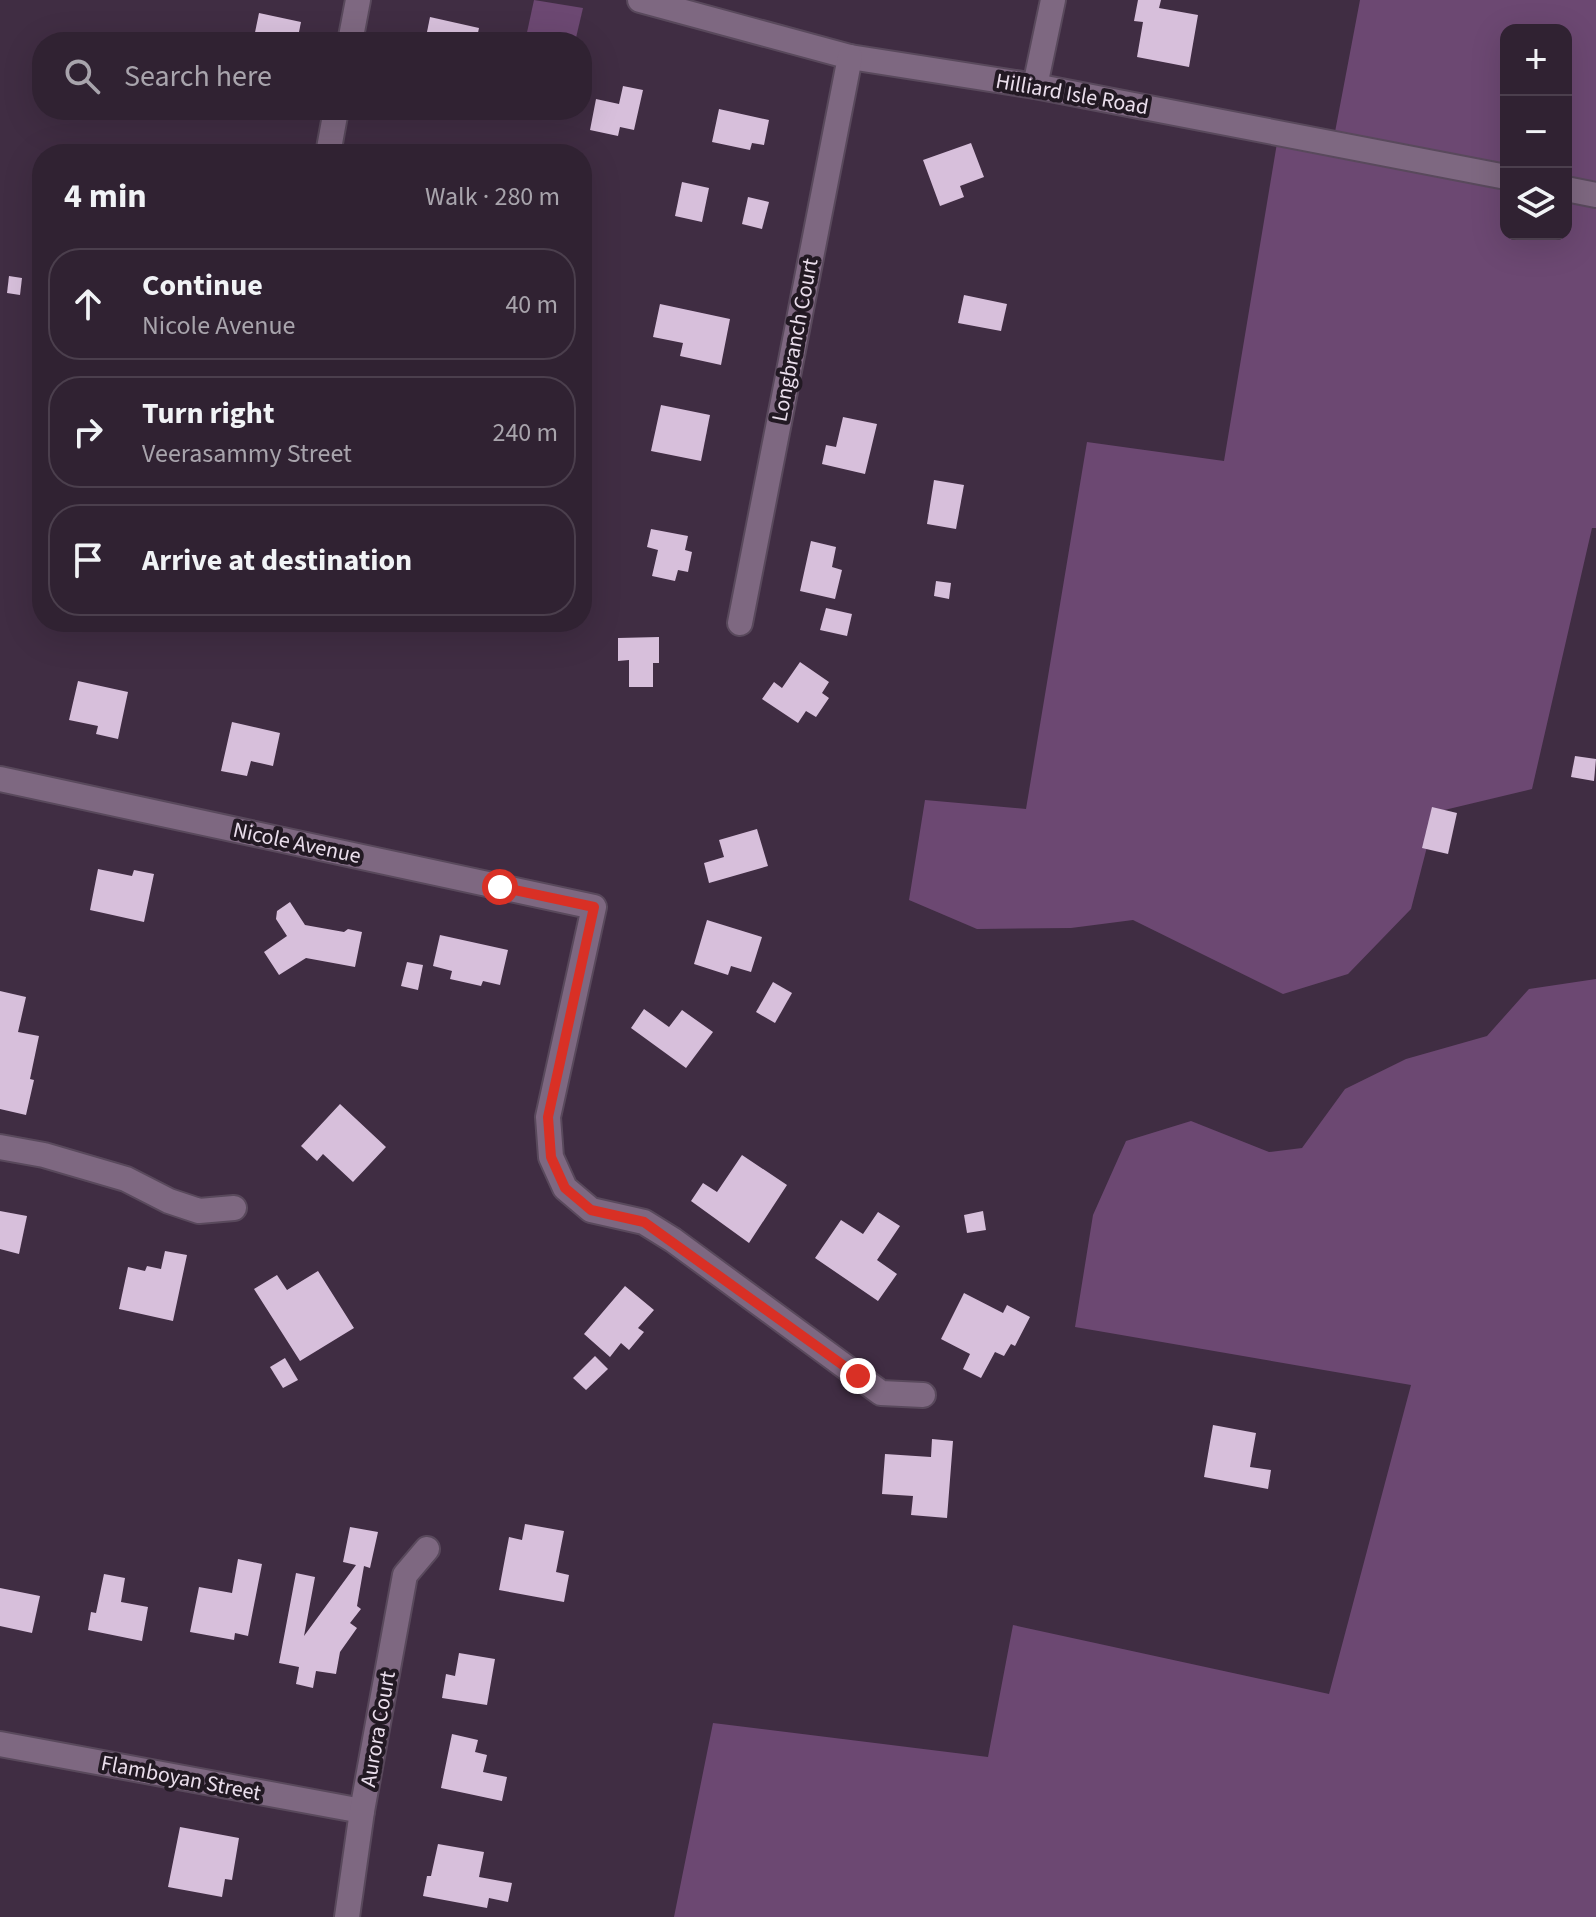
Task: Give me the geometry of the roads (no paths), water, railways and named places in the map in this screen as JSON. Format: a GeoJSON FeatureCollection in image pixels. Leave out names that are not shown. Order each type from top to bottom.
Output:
{"type":"FeatureCollection","features":[{"type":"Feature","properties":{"kind":"street"},"geometry":{"type":"LineString","coordinates":[[352,32],[358,0]]}},
{"type":"Feature","properties":{"kind":"street","name":"Hilliard Isle Road"},"geometry":{"type":"LineString","coordinates":[[640,0],[850,57],[1035,86],[1500,176]]}},
{"type":"Feature","properties":{"kind":"street"},"geometry":{"type":"LineString","coordinates":[[1035,86],[1053,0]]}},
{"type":"Feature","properties":{"kind":"street","name":"Longbranch Court"},"geometry":{"type":"LineString","coordinates":[[740,623],[850,57]]}},
{"type":"Feature","properties":{"kind":"street"},"geometry":{"type":"LineString","coordinates":[[330,144],[334,120]]}},
{"type":"Feature","properties":{"kind":"street"},"geometry":{"type":"LineString","coordinates":[[1572,190],[1596,195]]}},
{"type":"Feature","properties":{"kind":"street","name":"Nicole Avenue"},"geometry":{"type":"LineString","coordinates":[[0,779],[594,907],[548,1117],[551,1157],[565,1188],[591,1210],[644,1222],[673,1240],[881,1393],[923,1395]]}},
{"type":"Feature","properties":{"kind":"street"},"geometry":{"type":"LineString","coordinates":[[0,1147],[44,1155],[126,1179],[169,1201],[199,1211],[234,1208]]}},
{"type":"Feature","properties":{"kind":"street","name":"Aurora Court"},"geometry":{"type":"LineString","coordinates":[[347,1917],[362,1811],[405,1575],[427,1549]]}},
{"type":"Feature","properties":{"kind":"street","name":"Flamboyan Street"},"geometry":{"type":"LineString","coordinates":[[0,1744],[362,1811]]}}]}
